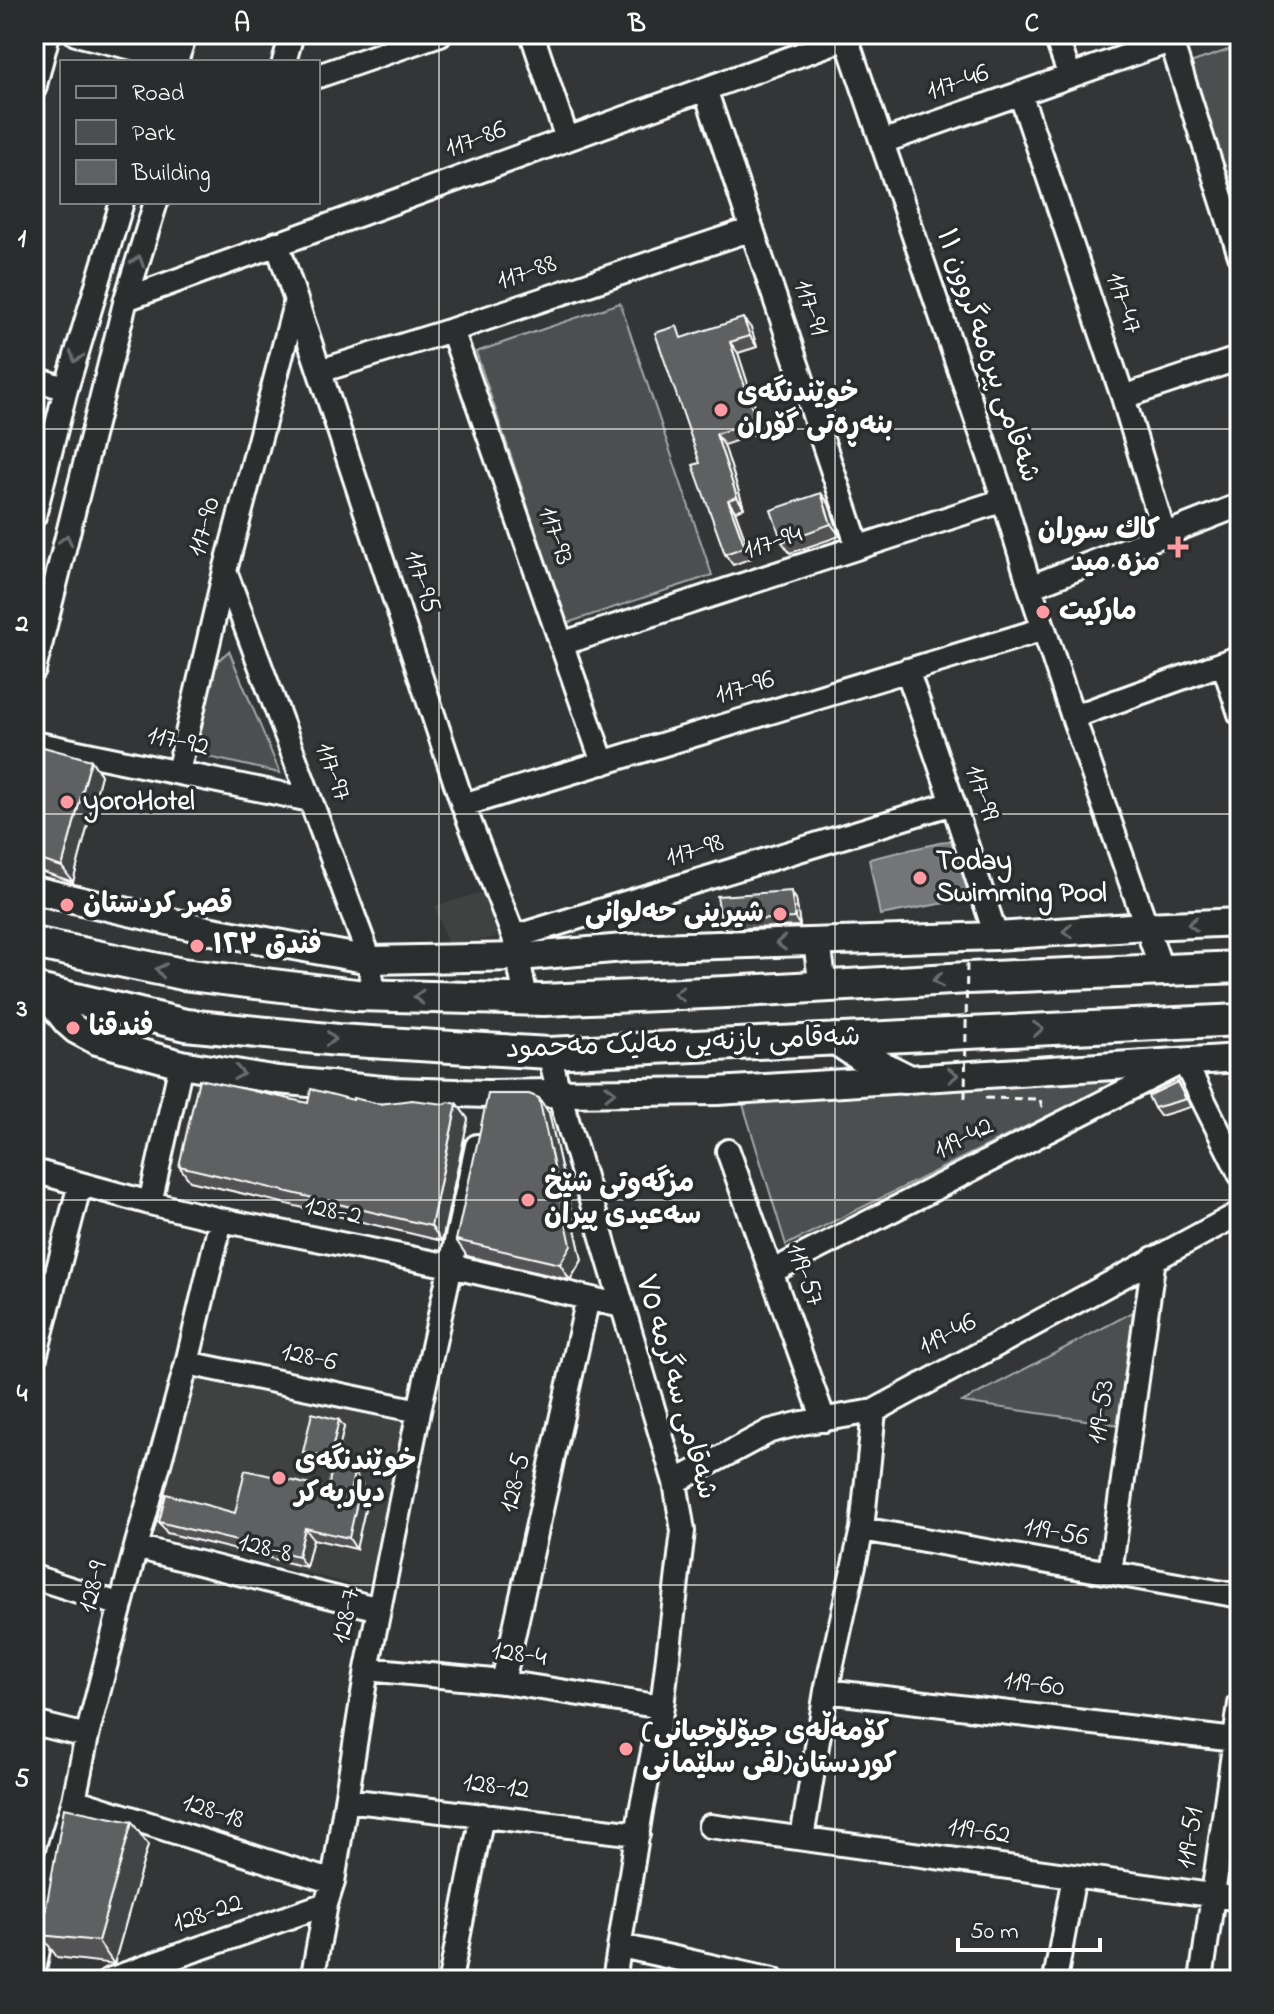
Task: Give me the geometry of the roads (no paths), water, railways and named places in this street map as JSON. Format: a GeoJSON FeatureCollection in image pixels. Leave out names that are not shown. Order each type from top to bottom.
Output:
{"type":"FeatureCollection","features":[{"type":"Feature","properties":{"kind":"highway","name":"شەقامی بازنەیی مەلیک مەحمود"},"geometry":{"type":"LineString","coordinates":[[34,943],[182,974],[373,996],[526,999],[712,993],[1240,967]]}},
{"type":"Feature","properties":{"kind":"highway","name":"شەقامی بازنەیی مەلیک مەحمود"},"geometry":{"type":"LineString","coordinates":[[40,990],[186,1025],[338,1040],[549,1053],[1240,1020]]}},
{"type":"Feature","properties":{"kind":"highway"},"geometry":{"type":"LineString","coordinates":[[836,1039],[866,1059],[904,1078]]}},
{"type":"Feature","properties":{"kind":"main road"},"geometry":{"type":"LineString","coordinates":[[34,890],[207,930],[370,960],[516,947],[624,948],[996,936],[1240,922]]}},
{"type":"Feature","properties":{"kind":"main road"},"geometry":{"type":"LineString","coordinates":[[817,942],[823,987]]}},
{"type":"Feature","properties":{"kind":"main road"},"geometry":{"type":"LineString","coordinates":[[40,990],[59,1013],[86,1037],[181,1064],[278,1080],[393,1091],[485,1109],[559,1093],[717,1091],[1240,1058]]}},
{"type":"Feature","properties":{"kind":"street"},"geometry":{"type":"LineString","coordinates":[[34,89],[48,34]]}},
{"type":"Feature","properties":{"kind":"street"},"geometry":{"type":"LineString","coordinates":[[76,34],[177,60],[185,34]]}},
{"type":"Feature","properties":{"kind":"street"},"geometry":{"type":"LineString","coordinates":[[285,60],[292,34]]}},
{"type":"Feature","properties":{"kind":"street"},"geometry":{"type":"LineString","coordinates":[[532,34],[567,139]]}},
{"type":"Feature","properties":{"kind":"street"},"geometry":{"type":"LineString","coordinates":[[1055,34],[1070,76]]}},
{"type":"Feature","properties":{"kind":"street"},"geometry":{"type":"LineString","coordinates":[[320,75],[431,36]]}},
{"type":"Feature","properties":{"kind":"street","name":"117-86"},"geometry":{"type":"LineString","coordinates":[[126,299],[845,36]]}},
{"type":"Feature","properties":{"kind":"street","name":"شەقامی پیرەمەگروون ١١"},"geometry":{"type":"LineString","coordinates":[[845,36],[1004,500],[1073,717],[1162,971]]}},
{"type":"Feature","properties":{"kind":"street"},"geometry":{"type":"LineString","coordinates":[[1180,37],[1240,256]]}},
{"type":"Feature","properties":{"kind":"street","name":"117-46"},"geometry":{"type":"LineString","coordinates":[[882,142],[1180,37]]}},
{"type":"Feature","properties":{"kind":"street","name":"117-91"},"geometry":{"type":"LineString","coordinates":[[705,89],[858,547]]}},
{"type":"Feature","properties":{"kind":"street","name":"117-47"},"geometry":{"type":"LineString","coordinates":[[1020,93],[1123,397],[1164,534]]}},
{"type":"Feature","properties":{"kind":"street"},"geometry":{"type":"LineString","coordinates":[[34,516],[66,389],[121,204]]}},
{"type":"Feature","properties":{"kind":"street"},"geometry":{"type":"LineString","coordinates":[[34,670],[126,299],[155,204]]}},
{"type":"Feature","properties":{"kind":"street","name":"117-88"},"geometry":{"type":"LineString","coordinates":[[320,371],[752,229]]}},
{"type":"Feature","properties":{"kind":"street","name":"117-95"},"geometry":{"type":"LineString","coordinates":[[277,243],[463,805],[516,947]]}},
{"type":"Feature","properties":{"kind":"street","name":"117-90"},"geometry":{"type":"LineString","coordinates":[[178,772],[225,571],[296,299]]}},
{"type":"Feature","properties":{"kind":"street","name":"117-93"},"geometry":{"type":"LineString","coordinates":[[452,330],[603,763]]}},
{"type":"Feature","properties":{"kind":"street"},"geometry":{"type":"LineString","coordinates":[[1123,397],[1240,358]]}},
{"type":"Feature","properties":{"kind":"street"},"geometry":{"type":"LineString","coordinates":[[34,378],[66,389]]}},
{"type":"Feature","properties":{"kind":"street","name":"117-94"},"geometry":{"type":"LineString","coordinates":[[561,644],[1004,500]]}},
{"type":"Feature","properties":{"kind":"street"},"geometry":{"type":"LineString","coordinates":[[1030,587],[1240,505]]}},
{"type":"Feature","properties":{"kind":"street","name":"117-97"},"geometry":{"type":"LineString","coordinates":[[225,571],[370,960],[373,996]]}},
{"type":"Feature","properties":{"kind":"street","name":"117-96"},"geometry":{"type":"LineString","coordinates":[[463,805],[1044,629]]}},
{"type":"Feature","properties":{"kind":"street"},"geometry":{"type":"LineString","coordinates":[[1073,717],[1231,660],[1240,714]]}},
{"type":"Feature","properties":{"kind":"street","name":"117-99"},"geometry":{"type":"LineString","coordinates":[[907,670],[996,936]]}},
{"type":"Feature","properties":{"kind":"street","name":"117-92"},"geometry":{"type":"LineString","coordinates":[[34,743],[310,800]]}},
{"type":"Feature","properties":{"kind":"street","name":"117-98"},"geometry":{"type":"LineString","coordinates":[[516,947],[953,803]]}},
{"type":"Feature","properties":{"kind":"street"},"geometry":{"type":"LineString","coordinates":[[516,947],[526,999]]}},
{"type":"Feature","properties":{"kind":"street","name":"شەقامی سەگرمە ٧٥"},"geometry":{"type":"LineString","coordinates":[[549,1053],[675,1482],[683,1531],[662,1707],[614,1980]]}},
{"type":"Feature","properties":{"kind":"street"},"geometry":{"type":"LineString","coordinates":[[1184,1061],[1240,1174]]}},
{"type":"Feature","properties":{"kind":"street","name":"119-42"},"geometry":{"type":"LineString","coordinates":[[771,1272],[1184,1061]]}},
{"type":"Feature","properties":{"kind":"street"},"geometry":{"type":"LineString","coordinates":[[150,1203],[181,1064]]}},
{"type":"Feature","properties":{"kind":"street","name":"128-7"},"geometry":{"type":"LineString","coordinates":[[312,1980],[333,1882],[367,1669],[485,1109]]}},
{"type":"Feature","properties":{"kind":"street","name":"119-57"},"geometry":{"type":"LineString","coordinates":[[728,1151],[824,1420]]}},
{"type":"Feature","properties":{"kind":"street","name":"128-2"},"geometry":{"type":"LineString","coordinates":[[34,1171],[221,1220],[450,1266],[622,1306]]}},
{"type":"Feature","properties":{"kind":"street"},"geometry":{"type":"LineString","coordinates":[[34,1361],[80,1184]]}},
{"type":"Feature","properties":{"kind":"street","name":"119-46"},"geometry":{"type":"LineString","coordinates":[[675,1482],[770,1431],[874,1411],[1240,1213]]}},
{"type":"Feature","properties":{"kind":"street","name":"128-9"},"geometry":{"type":"LineString","coordinates":[[34,1971],[43,1867],[74,1800],[87,1736],[187,1363],[221,1220]]}},
{"type":"Feature","properties":{"kind":"street","name":"119-53"},"geometry":{"type":"LineString","coordinates":[[1110,1573],[1154,1258]]}},
{"type":"Feature","properties":{"kind":"street","name":"128-5"},"geometry":{"type":"LineString","coordinates":[[503,1682],[588,1298]]}},
{"type":"Feature","properties":{"kind":"street","name":"128-6"},"geometry":{"type":"LineString","coordinates":[[187,1363],[419,1411]]}},
{"type":"Feature","properties":{"kind":"street"},"geometry":{"type":"LineString","coordinates":[[802,1838],[826,1691],[862,1529],[874,1411]]}},
{"type":"Feature","properties":{"kind":"street","name":"119-56"},"geometry":{"type":"LineString","coordinates":[[862,1529],[1240,1596]]}},
{"type":"Feature","properties":{"kind":"street","name":"128-8"},"geometry":{"type":"LineString","coordinates":[[136,1547],[379,1609]]}},
{"type":"Feature","properties":{"kind":"street"},"geometry":{"type":"LineString","coordinates":[[34,1577],[121,1605]]}},
{"type":"Feature","properties":{"kind":"street","name":"128-4"},"geometry":{"type":"LineString","coordinates":[[367,1669],[503,1682],[662,1707]]}},
{"type":"Feature","properties":{"kind":"street","name":"119-60"},"geometry":{"type":"LineString","coordinates":[[826,1691],[1235,1740]]}},
{"type":"Feature","properties":{"kind":"street","name":"119-51"},"geometry":{"type":"LineString","coordinates":[[1201,1980],[1240,1704]]}},
{"type":"Feature","properties":{"kind":"street"},"geometry":{"type":"LineString","coordinates":[[34,1723],[87,1736]]}},
{"type":"Feature","properties":{"kind":"street","name":"128-18"},"geometry":{"type":"LineString","coordinates":[[74,1800],[333,1882]]}},
{"type":"Feature","properties":{"kind":"street","name":"128-12"},"geometry":{"type":"LineString","coordinates":[[346,1800],[638,1834]]}},
{"type":"Feature","properties":{"kind":"street"},"geometry":{"type":"LineString","coordinates":[[450,1980],[482,1815]]}},
{"type":"Feature","properties":{"kind":"street","name":"119-62"},"geometry":{"type":"LineString","coordinates":[[710,1826],[1240,1899]]}},
{"type":"Feature","properties":{"kind":"street"},"geometry":{"type":"LineString","coordinates":[[1055,1980],[1074,1876]]}},
{"type":"Feature","properties":{"kind":"street","name":"128-22"},"geometry":{"type":"LineString","coordinates":[[109,1980],[326,1904]]}},
{"type":"Feature","properties":{"kind":"street"},"geometry":{"type":"LineString","coordinates":[[621,1946],[770,1980]]}},
{"type":"Feature","properties":{"kind":"place","name":"خوێندنگەی بنەڕەتی گۆران"},"geometry":{"type":"Point","coordinates":[721,410]}},
{"type":"Feature","properties":{"kind":"place","name":"كاك سوران مزه ميد"},"geometry":{"type":"Point","coordinates":[1178,547]}},
{"type":"Feature","properties":{"kind":"place","name":"ماركيت"},"geometry":{"type":"Point","coordinates":[1043,612]}},
{"type":"Feature","properties":{"kind":"place","name":"yoroHotel"},"geometry":{"type":"Point","coordinates":[67,802]}},
{"type":"Feature","properties":{"kind":"place","name":"Today Swimming Pool"},"geometry":{"type":"Point","coordinates":[920,878]}},
{"type":"Feature","properties":{"kind":"place","name":"قصر كردستان"},"geometry":{"type":"Point","coordinates":[67,905]}},
{"type":"Feature","properties":{"kind":"place","name":"شیرینی ‌حەلوانی"},"geometry":{"type":"Point","coordinates":[780,914]}},
{"type":"Feature","properties":{"kind":"place","name":"فندق ١٢٣"},"geometry":{"type":"Point","coordinates":[197,946]}},
{"type":"Feature","properties":{"kind":"place","name":"فندقنا"},"geometry":{"type":"Point","coordinates":[73,1028]}},
{"type":"Feature","properties":{"kind":"place","name":"مزگەوتی شێخ سەعیدی پیران"},"geometry":{"type":"Point","coordinates":[528,1200]}},
{"type":"Feature","properties":{"kind":"place","name":"خوێندنگەی دیاربەکر"},"geometry":{"type":"Point","coordinates":[279,1478]}},
{"type":"Feature","properties":{"kind":"place","name":"(کۆمەڵەی جیۆلۆجیانی کوردستان(لقی سلێمانی"},"geometry":{"type":"Point","coordinates":[626,1749]}}]}
